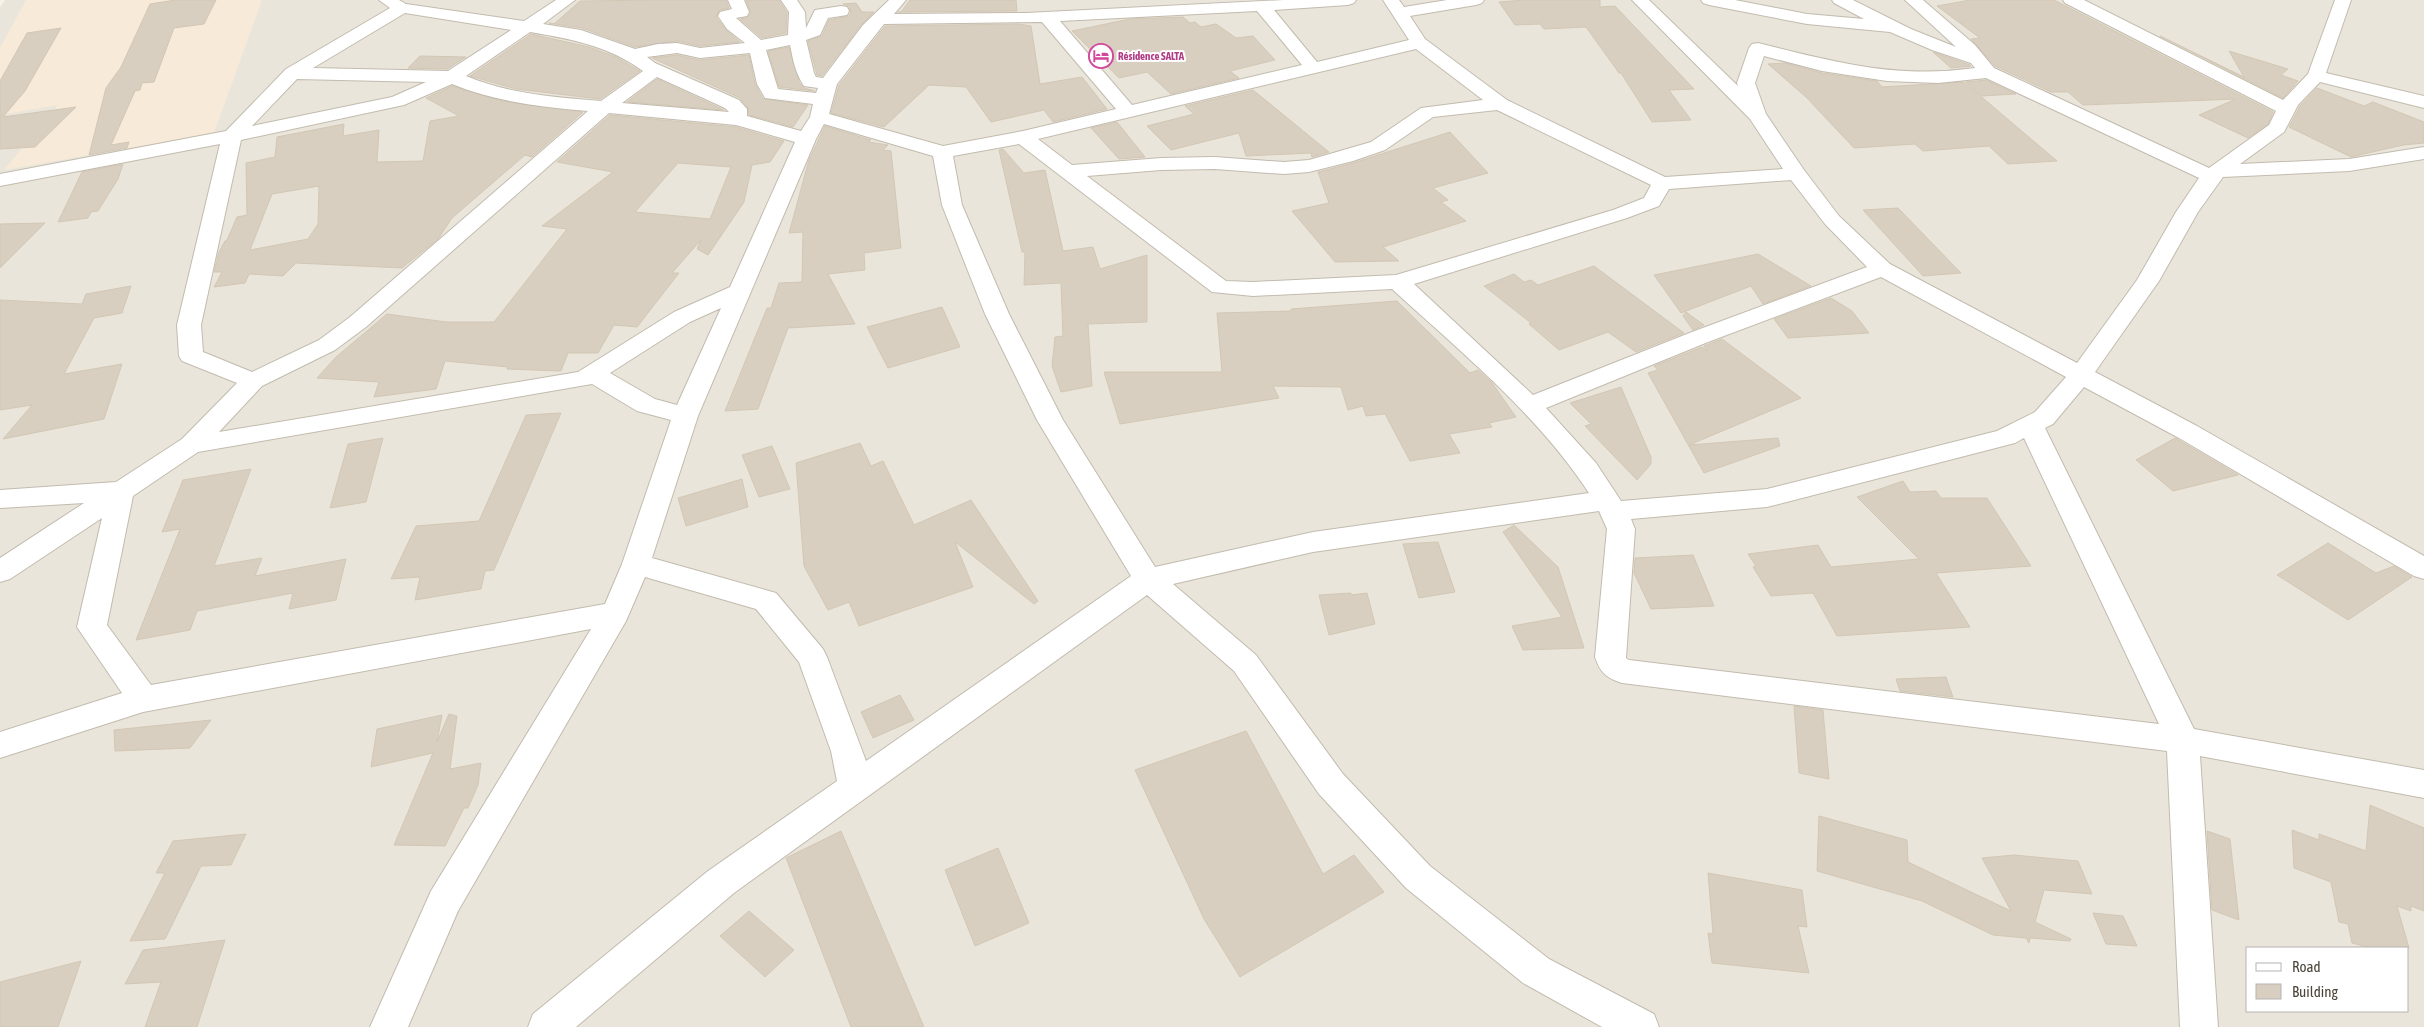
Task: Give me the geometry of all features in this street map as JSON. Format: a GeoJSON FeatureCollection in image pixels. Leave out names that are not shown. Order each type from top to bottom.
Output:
{"type":"FeatureCollection","features":[{"type":"Feature","properties":{"kind":"street"},"geometry":{"type":"LineString","coordinates":[[0,180],[232,136],[398,101],[452,77],[567,0]]}},
{"type":"Feature","properties":{"kind":"street"},"geometry":{"type":"LineString","coordinates":[[736,0],[741,12],[726,16],[730,23],[751,38],[756,46],[772,94],[942,152],[1023,137],[1419,43]]}},
{"type":"Feature","properties":{"kind":"street"},"geometry":{"type":"LineString","coordinates":[[789,0],[797,12],[797,38],[805,73],[819,110]]}},
{"type":"Feature","properties":{"kind":"street"},"geometry":{"type":"LineString","coordinates":[[389,1027],[444,902],[616,613],[636,564],[685,416],[819,110],[854,19],[898,0]]}},
{"type":"Feature","properties":{"kind":"street"},"geometry":{"type":"LineString","coordinates":[[633,55],[658,49],[677,48],[700,53],[734,51],[797,38],[814,31],[821,14],[854,19],[936,20],[1261,6],[1348,0]]}},
{"type":"Feature","properties":{"kind":"street"},"geometry":{"type":"LineString","coordinates":[[1476,0],[1396,6],[1419,43],[1500,104],[1662,183],[1796,174]]}},
{"type":"Feature","properties":{"kind":"street"},"geometry":{"type":"LineString","coordinates":[[1640,0],[1757,114],[1796,174],[1832,220],[1882,269],[2188,432],[2424,570]]}},
{"type":"Feature","properties":{"kind":"street"},"geometry":{"type":"LineString","coordinates":[[1709,0],[1770,31],[1810,64],[1878,75],[1932,78],[1982,66]]}},
{"type":"Feature","properties":{"kind":"street"},"geometry":{"type":"LineString","coordinates":[[1757,114],[1746,83],[1770,31],[1795,0]]}},
{"type":"Feature","properties":{"kind":"street"},"geometry":{"type":"LineString","coordinates":[[1840,0],[1891,27],[1982,66],[2214,174],[2350,165],[2424,154]]}},
{"type":"Feature","properties":{"kind":"street"},"geometry":{"type":"LineString","coordinates":[[1913,0],[1969,49],[1982,66]]}},
{"type":"Feature","properties":{"kind":"street"},"geometry":{"type":"LineString","coordinates":[[2071,0],[2286,109]]}},
{"type":"Feature","properties":{"kind":"street"},"geometry":{"type":"LineString","coordinates":[[547,1027],[721,882],[1148,579],[1313,542],[1611,506],[1767,498],[1895,467],[2006,437],[2044,418],[2080,376],[2148,281],[2187,212],[2214,174],[2277,128],[2290,103],[2316,76],[2343,0]]}},
{"type":"Feature","properties":{"kind":"street"},"geometry":{"type":"LineString","coordinates":[[253,381],[191,356],[189,325],[232,136],[292,73],[395,4],[575,34],[613,46],[633,55],[656,70],[732,104],[738,109],[738,119]]}},
{"type":"Feature","properties":{"kind":"street"},"geometry":{"type":"LineString","coordinates":[[1261,6],[1314,69]]}},
{"type":"Feature","properties":{"kind":"street"},"geometry":{"type":"LineString","coordinates":[[1047,16],[1128,112]]}},
{"type":"Feature","properties":{"kind":"street"},"geometry":{"type":"LineString","coordinates":[[1770,31],[1891,27]]}},
{"type":"Feature","properties":{"kind":"street"},"geometry":{"type":"LineString","coordinates":[[0,572],[191,445],[253,381],[327,345],[358,322],[603,108],[656,70]]}},
{"type":"Feature","properties":{"kind":"street"},"geometry":{"type":"LineString","coordinates":[[292,73],[452,77],[484,90],[530,100],[738,119],[819,110]]}},
{"type":"Feature","properties":{"kind":"street"},"geometry":{"type":"LineString","coordinates":[[2316,76],[2424,102]]}},
{"type":"Feature","properties":{"kind":"street"},"geometry":{"type":"LineString","coordinates":[[1068,171],[1161,164],[1215,163],[1284,168],[1309,166],[1346,157],[1378,146],[1428,112],[1500,104]]}},
{"type":"Feature","properties":{"kind":"street"},"geometry":{"type":"LineString","coordinates":[[1023,137],[1220,287],[1253,289],[1398,282],[1620,214],[1652,202],[1662,183]]}},
{"type":"Feature","properties":{"kind":"street"},"geometry":{"type":"LineString","coordinates":[[942,152],[952,204],[997,314],[1050,420],[1148,579],[1246,663],[1331,784],[1418,877],[1536,971],[1640,1027]]}},
{"type":"Feature","properties":{"kind":"street"},"geometry":{"type":"LineString","coordinates":[[1530,405],[1700,337],[1882,269]]}},
{"type":"Feature","properties":{"kind":"street"},"geometry":{"type":"LineString","coordinates":[[1398,282],[1530,405],[1583,464],[1611,506],[1621,529],[1610,657],[1613,665],[1622,671],[2183,740],[2424,784]]}},
{"type":"Feature","properties":{"kind":"street"},"geometry":{"type":"LineString","coordinates":[[191,445],[548,386],[593,374],[682,317],[739,291]]}},
{"type":"Feature","properties":{"kind":"street"},"geometry":{"type":"LineString","coordinates":[[593,374],[646,405],[685,416]]}},
{"type":"Feature","properties":{"kind":"street"},"geometry":{"type":"LineString","coordinates":[[2031,425],[2183,740],[2199,1027]]}},
{"type":"Feature","properties":{"kind":"street"},"geometry":{"type":"LineString","coordinates":[[0,499],[121,491]]}},
{"type":"Feature","properties":{"kind":"street"},"geometry":{"type":"LineString","coordinates":[[121,491],[92,627],[143,699]]}},
{"type":"Feature","properties":{"kind":"street"},"geometry":{"type":"LineString","coordinates":[[636,564],[766,602],[812,657],[847,751],[855,787]]}},
{"type":"Feature","properties":{"kind":"street"},"geometry":{"type":"LineString","coordinates":[[0,745],[143,699],[616,613]]}},
{"type":"Feature","properties":{"kind":"shaded area"},"geometry":{"type":"Polygon","coordinates":[[[5,0],[2424,0],[2424,1027],[0,1027],[0,7],[5,0]]]}},
{"type":"Feature","properties":{"kind":"shaded area"},"geometry":{"type":"Polygon","coordinates":[[[26,0],[262,0],[214,133],[4,170],[58,105],[0,115],[0,48],[26,0]]]}},
{"type":"Feature","properties":{"kind":"building"},"geometry":{"type":"Polygon","coordinates":[[[175,0],[216,0],[204,24],[174,28],[154,82],[142,83],[140,90],[135,91],[111,145],[129,142],[127,148],[89,155],[106,88],[121,67],[150,4],[175,0]]]}},
{"type":"Feature","properties":{"kind":"building"},"geometry":{"type":"Polygon","coordinates":[[[726,0],[729,8],[720,10],[716,17],[726,30],[740,42],[700,46],[677,41],[635,47],[582,28],[554,24],[580,1],[726,0]]]}},
{"type":"Feature","properties":{"kind":"building"},"geometry":{"type":"Polygon","coordinates":[[[746,0],[779,0],[787,13],[786,33],[762,38],[740,19],[747,18],[751,13],[746,0]]]}},
{"type":"Feature","properties":{"kind":"building"},"geometry":{"type":"Polygon","coordinates":[[[910,0],[1016,0],[1017,11],[901,12],[910,0]]]}},
{"type":"Feature","properties":{"kind":"building"},"geometry":{"type":"Polygon","coordinates":[[[1524,0],[1600,0],[1600,7],[1615,6],[1694,89],[1669,90],[1691,120],[1652,122],[1621,73],[1619,73],[1586,27],[1544,29],[1540,24],[1515,25],[1499,2],[1524,0]]]}},
{"type":"Feature","properties":{"kind":"building"},"geometry":{"type":"Polygon","coordinates":[[[1970,0],[2054,0],[2273,112],[2268,124],[2248,138],[2199,115],[2236,99],[2083,105],[2068,92],[2051,92],[1995,66],[1971,39],[1980,38],[1937,6],[1970,0]]]}},
{"type":"Feature","properties":{"kind":"building"},"geometry":{"type":"Polygon","coordinates":[[[856,3],[862,12],[874,12],[862,24],[822,76],[817,75],[808,41],[822,36],[829,20],[849,16],[851,12],[849,6],[843,4],[856,3]]]}},
{"type":"Feature","properties":{"kind":"building"},"geometry":{"type":"Polygon","coordinates":[[[1183,17],[1190,23],[1195,22],[1201,27],[1216,24],[1236,38],[1253,36],[1275,60],[1230,71],[1239,78],[1171,94],[1147,72],[1119,78],[1072,31],[1130,19],[1183,17]]]}},
{"type":"Feature","properties":{"kind":"building"},"geometry":{"type":"Polygon","coordinates":[[[1019,24],[1031,26],[1040,84],[1082,77],[1107,109],[1053,122],[1044,110],[991,122],[966,87],[929,85],[884,127],[831,113],[839,85],[885,26],[1019,24]]]}},
{"type":"Feature","properties":{"kind":"building"},"geometry":{"type":"Polygon","coordinates":[[[61,28],[25,91],[3,117],[76,107],[35,147],[0,149],[0,81],[27,33],[61,28]]]}},
{"type":"Feature","properties":{"kind":"building"},"geometry":{"type":"Polygon","coordinates":[[[531,34],[589,47],[616,57],[640,71],[600,99],[516,89],[470,76],[531,34]]]}},
{"type":"Feature","properties":{"kind":"building"},"geometry":{"type":"Polygon","coordinates":[[[2160,36],[2244,77],[2229,51],[2288,69],[2281,75],[2298,81],[2283,98],[2160,36]]]}},
{"type":"Feature","properties":{"kind":"building"},"geometry":{"type":"Polygon","coordinates":[[[789,47],[799,82],[804,88],[815,91],[779,87],[768,51],[789,47]]]}},
{"type":"Feature","properties":{"kind":"building"},"geometry":{"type":"Polygon","coordinates":[[[1933,52],[1970,65],[1971,66],[1951,68],[1933,52]]]}},
{"type":"Feature","properties":{"kind":"building"},"geometry":{"type":"Polygon","coordinates":[[[677,55],[700,60],[749,55],[755,84],[763,99],[808,105],[793,127],[749,115],[748,108],[740,98],[652,58],[677,55]]]}},
{"type":"Feature","properties":{"kind":"building"},"geometry":{"type":"Polygon","coordinates":[[[420,56],[466,57],[447,69],[408,68],[420,56]]]}},
{"type":"Feature","properties":{"kind":"building"},"geometry":{"type":"Polygon","coordinates":[[[1785,63],[1822,73],[1877,81],[1882,87],[1964,82],[2057,161],[2008,164],[1989,146],[1923,151],[1915,144],[1854,148],[1806,97],[1768,64],[1785,63]]]}},
{"type":"Feature","properties":{"kind":"building"},"geometry":{"type":"Polygon","coordinates":[[[657,79],[724,110],[627,102],[657,79]]]}},
{"type":"Feature","properties":{"kind":"building"},"geometry":{"type":"Polygon","coordinates":[[[1986,80],[2016,94],[1982,96],[1966,82],[1986,80]]]}},
{"type":"Feature","properties":{"kind":"building"},"geometry":{"type":"Polygon","coordinates":[[[452,86],[502,101],[583,112],[532,157],[525,155],[452,218],[438,239],[402,268],[296,263],[283,276],[249,274],[245,283],[214,287],[222,272],[214,272],[219,252],[227,240],[237,217],[247,215],[246,163],[275,157],[277,137],[344,124],[343,136],[379,130],[377,162],[423,161],[430,121],[459,116],[426,98],[452,86]],[[319,186],[272,194],[250,250],[308,239],[318,224],[319,186]]]}},
{"type":"Feature","properties":{"kind":"building"},"geometry":{"type":"Polygon","coordinates":[[[2317,88],[2364,106],[2373,102],[2424,122],[2424,143],[2403,145],[2351,157],[2289,127],[2300,106],[2317,88]]]}},
{"type":"Feature","properties":{"kind":"building"},"geometry":{"type":"Polygon","coordinates":[[[1253,90],[1329,152],[1312,157],[1311,153],[1246,156],[1239,133],[1171,150],[1147,126],[1194,114],[1185,106],[1253,90]]]}},
{"type":"Feature","properties":{"kind":"building"},"geometry":{"type":"Polygon","coordinates":[[[610,115],[736,127],[784,141],[770,162],[752,165],[744,202],[708,255],[697,249],[701,240],[672,273],[679,273],[637,327],[614,325],[598,353],[568,353],[561,371],[507,369],[508,367],[445,361],[436,389],[374,397],[379,382],[317,378],[336,357],[387,314],[446,322],[494,322],[567,229],[542,226],[613,172],[557,162],[610,115]],[[678,163],[635,212],[710,219],[731,167],[678,163]]]}},
{"type":"Feature","properties":{"kind":"building"},"geometry":{"type":"Polygon","coordinates":[[[1117,122],[1145,157],[1119,159],[1091,128],[1117,122]]]}},
{"type":"Feature","properties":{"kind":"building"},"geometry":{"type":"Polygon","coordinates":[[[825,126],[871,140],[868,142],[888,145],[883,150],[891,151],[901,248],[864,253],[865,270],[828,274],[855,324],[788,328],[758,409],[725,411],[767,308],[771,308],[779,283],[802,282],[803,232],[789,233],[809,160],[825,126]]]}},
{"type":"Feature","properties":{"kind":"building"},"geometry":{"type":"Polygon","coordinates":[[[1450,132],[1488,173],[1433,188],[1448,200],[1441,202],[1466,221],[1383,247],[1399,261],[1335,262],[1292,211],[1329,203],[1318,172],[1353,163],[1450,132]]]}},
{"type":"Feature","properties":{"kind":"building"},"geometry":{"type":"Polygon","coordinates":[[[1003,149],[1024,173],[1045,170],[1063,251],[1093,247],[1100,269],[1147,255],[1147,322],[1088,324],[1092,386],[1061,392],[1052,366],[1055,337],[1063,336],[1061,283],[1024,285],[1025,252],[1022,252],[999,150],[1003,149]]]}},
{"type":"Feature","properties":{"kind":"building"},"geometry":{"type":"Polygon","coordinates":[[[123,164],[118,179],[98,211],[91,212],[88,218],[58,222],[82,172],[123,164]]]}},
{"type":"Feature","properties":{"kind":"building"},"geometry":{"type":"Polygon","coordinates":[[[1898,208],[1961,273],[1923,276],[1863,210],[1898,208]]]}},
{"type":"Feature","properties":{"kind":"building"},"geometry":{"type":"Polygon","coordinates":[[[45,223],[0,268],[0,224],[45,223]]]}},
{"type":"Feature","properties":{"kind":"building"},"geometry":{"type":"Polygon","coordinates":[[[1758,254],[1811,286],[1763,304],[1751,286],[1681,313],[1654,275],[1758,254]]]}},
{"type":"Feature","properties":{"kind":"building"},"geometry":{"type":"Polygon","coordinates":[[[1594,266],[1684,333],[1636,352],[1608,332],[1559,350],[1529,324],[1531,323],[1484,286],[1514,274],[1524,282],[1531,280],[1538,285],[1594,266]]]}},
{"type":"Feature","properties":{"kind":"building"},"geometry":{"type":"Polygon","coordinates":[[[131,286],[122,313],[94,318],[64,374],[122,364],[104,419],[3,439],[32,405],[0,410],[0,300],[82,304],[86,294],[131,286]]]}},
{"type":"Feature","properties":{"kind":"building"},"geometry":{"type":"Polygon","coordinates":[[[1831,298],[1852,311],[1869,333],[1788,338],[1774,319],[1831,298]]]}},
{"type":"Feature","properties":{"kind":"building"},"geometry":{"type":"Polygon","coordinates":[[[1397,301],[1470,373],[1478,370],[1492,383],[1516,417],[1489,423],[1492,427],[1449,434],[1460,453],[1410,461],[1385,414],[1366,416],[1363,406],[1348,410],[1341,387],[1273,386],[1279,398],[1120,424],[1104,372],[1222,372],[1217,313],[1291,311],[1291,309],[1397,301]]]}},
{"type":"Feature","properties":{"kind":"building"},"geometry":{"type":"Polygon","coordinates":[[[942,307],[960,347],[888,368],[867,327],[942,307]]]}},
{"type":"Feature","properties":{"kind":"building"},"geometry":{"type":"Polygon","coordinates":[[[1686,312],[1704,325],[1693,330],[1683,316],[1686,312]]]}},
{"type":"Feature","properties":{"kind":"building"},"geometry":{"type":"Polygon","coordinates":[[[1722,339],[1801,398],[1689,445],[1778,438],[1780,446],[1704,473],[1648,373],[1658,370],[1654,366],[1702,347],[1708,351],[1704,346],[1722,339]]]}},
{"type":"Feature","properties":{"kind":"building"},"geometry":{"type":"Polygon","coordinates":[[[1621,387],[1651,457],[1651,464],[1637,480],[1585,426],[1591,424],[1570,403],[1621,387]]]}},
{"type":"Feature","properties":{"kind":"building"},"geometry":{"type":"Polygon","coordinates":[[[561,413],[494,570],[485,571],[481,589],[415,600],[420,577],[391,579],[416,526],[479,521],[526,415],[561,413]]]}},
{"type":"Feature","properties":{"kind":"building"},"geometry":{"type":"Polygon","coordinates":[[[383,438],[366,502],[330,508],[348,444],[383,438]]]}},
{"type":"Feature","properties":{"kind":"building"},"geometry":{"type":"Polygon","coordinates":[[[2175,438],[2238,475],[2173,491],[2136,460],[2175,438]]]}},
{"type":"Feature","properties":{"kind":"building"},"geometry":{"type":"Polygon","coordinates":[[[860,443],[871,466],[883,461],[914,525],[971,500],[1038,601],[1034,604],[955,542],[973,587],[859,626],[849,602],[828,610],[804,566],[796,463],[860,443]]]}},
{"type":"Feature","properties":{"kind":"building"},"geometry":{"type":"Polygon","coordinates":[[[772,446],[790,489],[759,497],[742,455],[772,446]]]}},
{"type":"Feature","properties":{"kind":"building"},"geometry":{"type":"Polygon","coordinates":[[[251,469],[214,566],[262,558],[255,576],[346,559],[336,600],[289,609],[293,593],[197,611],[190,630],[136,640],[180,529],[162,532],[183,480],[251,469]]]}},
{"type":"Feature","properties":{"kind":"building"},"geometry":{"type":"Polygon","coordinates":[[[742,479],[748,507],[686,526],[678,498],[742,479]]]}},
{"type":"Feature","properties":{"kind":"building"},"geometry":{"type":"Polygon","coordinates":[[[1903,481],[1910,492],[1936,491],[1941,498],[1987,498],[2031,566],[1936,573],[1970,627],[1837,636],[1813,593],[1771,596],[1753,567],[1756,566],[1748,554],[1818,545],[1831,567],[1919,559],[1857,497],[1903,481]]]}},
{"type":"Feature","properties":{"kind":"building"},"geometry":{"type":"Polygon","coordinates":[[[1514,525],[1558,567],[1584,648],[1523,650],[1512,626],[1562,617],[1503,532],[1514,525]]]}},
{"type":"Feature","properties":{"kind":"building"},"geometry":{"type":"Polygon","coordinates":[[[1438,542],[1455,592],[1419,598],[1403,544],[1438,542]]]}},
{"type":"Feature","properties":{"kind":"building"},"geometry":{"type":"Polygon","coordinates":[[[2328,543],[2376,573],[2394,566],[2412,577],[2348,620],[2277,575],[2328,543]]]}},
{"type":"Feature","properties":{"kind":"building"},"geometry":{"type":"Polygon","coordinates":[[[1693,555],[1714,606],[1651,609],[1634,573],[1635,558],[1693,555]]]}},
{"type":"Feature","properties":{"kind":"building"},"geometry":{"type":"Polygon","coordinates":[[[1351,593],[1351,595],[1367,593],[1375,624],[1329,635],[1319,595],[1351,593]]]}},
{"type":"Feature","properties":{"kind":"building"},"geometry":{"type":"Polygon","coordinates":[[[1946,677],[1953,697],[1900,691],[1896,679],[1946,677]]]}},
{"type":"Feature","properties":{"kind":"building"},"geometry":{"type":"Polygon","coordinates":[[[900,695],[914,720],[873,738],[861,712],[900,695]]]}},
{"type":"Feature","properties":{"kind":"building"},"geometry":{"type":"Polygon","coordinates":[[[1794,706],[1823,710],[1829,779],[1799,773],[1794,706]]]}},
{"type":"Feature","properties":{"kind":"building"},"geometry":{"type":"Polygon","coordinates":[[[449,714],[457,716],[450,769],[481,763],[478,785],[468,808],[464,808],[445,846],[394,845],[433,753],[371,767],[377,729],[442,715],[437,742],[449,714]]]}},
{"type":"Feature","properties":{"kind":"building"},"geometry":{"type":"Polygon","coordinates":[[[211,720],[190,748],[115,751],[114,730],[211,720]]]}},
{"type":"Feature","properties":{"kind":"building"},"geometry":{"type":"Polygon","coordinates":[[[1246,731],[1323,874],[1354,855],[1384,892],[1240,977],[1204,919],[1135,770],[1246,731]]]}},
{"type":"Feature","properties":{"kind":"building"},"geometry":{"type":"Polygon","coordinates":[[[2370,805],[2424,828],[2424,911],[2411,906],[2411,911],[2397,906],[2409,947],[2367,947],[2352,943],[2348,924],[2339,922],[2331,882],[2294,868],[2292,830],[2319,840],[2319,834],[2366,851],[2370,805]]]}},
{"type":"Feature","properties":{"kind":"building"},"geometry":{"type":"Polygon","coordinates":[[[1819,816],[1907,840],[1908,862],[2011,911],[1982,858],[2014,855],[2078,861],[2092,894],[2044,890],[2035,922],[2071,939],[2070,941],[2030,938],[2029,943],[2026,938],[1993,935],[1922,901],[1817,871],[1819,816]]]}},
{"type":"Feature","properties":{"kind":"building"},"geometry":{"type":"Polygon","coordinates":[[[841,831],[924,1027],[851,1027],[786,858],[841,831]]]}},
{"type":"Feature","properties":{"kind":"building"},"geometry":{"type":"Polygon","coordinates":[[[2207,831],[2230,839],[2239,920],[2212,910],[2207,831]]]}},
{"type":"Feature","properties":{"kind":"building"},"geometry":{"type":"Polygon","coordinates":[[[246,834],[231,865],[201,866],[165,939],[130,941],[165,873],[156,873],[173,841],[246,834]]]}},
{"type":"Feature","properties":{"kind":"building"},"geometry":{"type":"Polygon","coordinates":[[[998,848],[1029,923],[975,946],[945,870],[998,848]]]}},
{"type":"Feature","properties":{"kind":"building"},"geometry":{"type":"Polygon","coordinates":[[[1708,873],[1802,890],[1807,927],[1798,926],[1809,973],[1712,963],[1708,933],[1713,934],[1708,873]]]}},
{"type":"Feature","properties":{"kind":"building"},"geometry":{"type":"Polygon","coordinates":[[[749,911],[794,950],[765,977],[720,936],[749,911]]]}},
{"type":"Feature","properties":{"kind":"building"},"geometry":{"type":"Polygon","coordinates":[[[2093,913],[2123,916],[2137,946],[2106,944],[2093,913]]]}},
{"type":"Feature","properties":{"kind":"building"},"geometry":{"type":"Polygon","coordinates":[[[225,940],[197,1027],[145,1027],[161,982],[125,984],[143,950],[225,940]]]}},
{"type":"Feature","properties":{"kind":"building"},"geometry":{"type":"Polygon","coordinates":[[[81,961],[58,1027],[0,1027],[0,982],[81,961]]]}},
{"type":"Feature","properties":{"kind":"place","name":"Résidence SALTA"},"geometry":{"type":"Point","coordinates":[1101,56]}}]}
